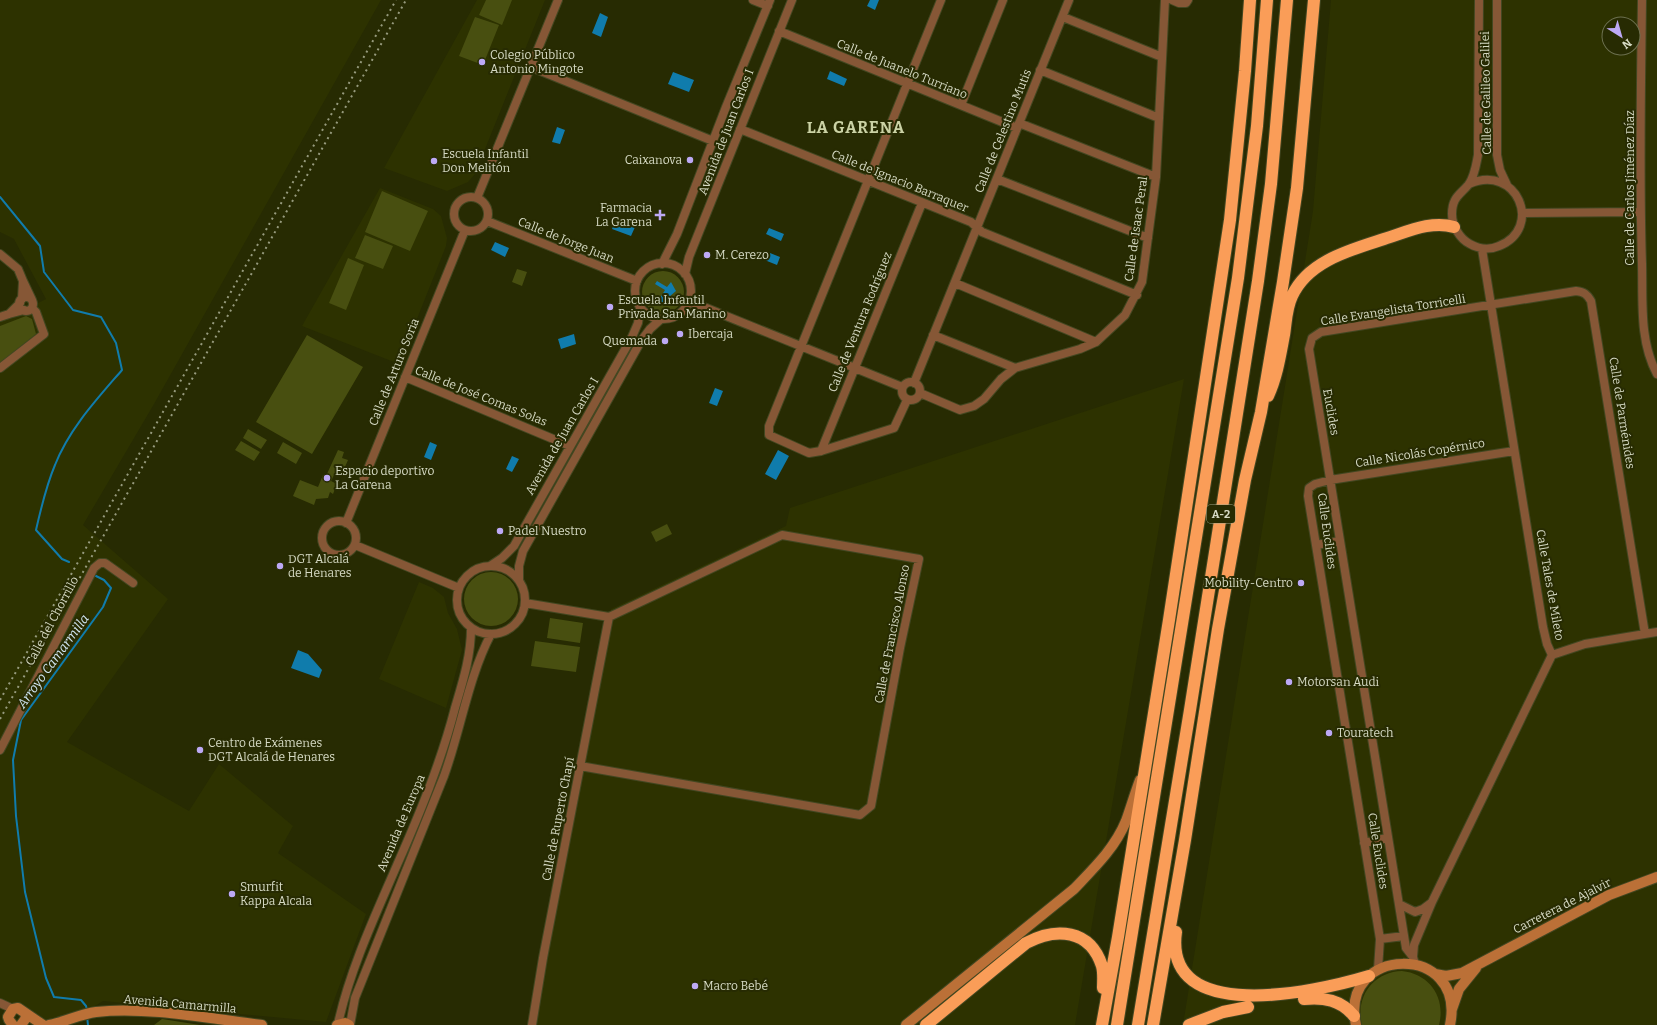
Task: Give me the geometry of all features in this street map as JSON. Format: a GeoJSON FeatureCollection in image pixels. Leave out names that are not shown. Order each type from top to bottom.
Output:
{"type":"FeatureCollection","features":[{"type":"Feature","properties":{"kind":"highway"},"geometry":{"type":"LineString","coordinates":[[1101,1025],[1119,929],[1209,362],[1235,176],[1250,0]]}},
{"type":"Feature","properties":{"kind":"highway"},"geometry":{"type":"LineString","coordinates":[[1209,362],[1238,227],[1250,131],[1256,42],[1266,0]]}},
{"type":"Feature","properties":{"kind":"highway","name":"A-2"},"geometry":{"type":"LineString","coordinates":[[1118,1025],[1238,278],[1257,126],[1266,0]]}},
{"type":"Feature","properties":{"kind":"highway","name":"A-2"},"geometry":{"type":"LineString","coordinates":[[1138,1025],[1190,710],[1259,273],[1271,184],[1287,0]]}},
{"type":"Feature","properties":{"kind":"highway"},"geometry":{"type":"LineString","coordinates":[[1153,1025],[1185,840],[1218,629],[1245,480],[1261,412],[1284,282],[1297,188],[1314,0]]}},
{"type":"Feature","properties":{"kind":"highway"},"geometry":{"type":"LineString","coordinates":[[1261,412],[1276,379],[1291,297],[1300,283],[1313,270],[1329,259],[1354,248],[1427,225],[1444,224],[1454,227]]}},
{"type":"Feature","properties":{"kind":"highway"},"geometry":{"type":"LineString","coordinates":[[1185,840],[1174,946],[1178,967],[1185,979],[1197,990],[1219,1000],[1232,1002],[1256,1001],[1331,988],[1374,973]]}},
{"type":"Feature","properties":{"kind":"highway"},"geometry":{"type":"LineString","coordinates":[[926,1025],[1026,943],[1040,935],[1055,932],[1072,934],[1088,944],[1098,955],[1103,968],[1101,1025]]}},
{"type":"Feature","properties":{"kind":"highway"},"geometry":{"type":"LineString","coordinates":[[1189,1025],[1223,1012],[1251,1006],[1312,998],[1341,1003],[1355,1020]]}},
{"type":"Feature","properties":{"kind":"street"},"geometry":{"type":"LineString","coordinates":[[477,198],[558,0]]}},
{"type":"Feature","properties":{"kind":"street"},"geometry":{"type":"LineString","coordinates":[[753,0],[769,3]]}},
{"type":"Feature","properties":{"kind":"street","name":"Avenida de Juan Carlos I"},"geometry":{"type":"LineString","coordinates":[[685,274],[689,258],[792,0]]}},
{"type":"Feature","properties":{"kind":"street"},"geometry":{"type":"LineString","coordinates":[[907,400],[894,428],[821,451],[809,453],[769,435],[769,426],[800,347],[941,0]]}},
{"type":"Feature","properties":{"kind":"street"},"geometry":{"type":"LineString","coordinates":[[961,105],[1003,0]]}},
{"type":"Feature","properties":{"kind":"street","name":"Calle de Celestino Mutis"},"geometry":{"type":"LineString","coordinates":[[914,383],[1069,0]]}},
{"type":"Feature","properties":{"kind":"street","name":"Calle de Isaac Peral"},"geometry":{"type":"LineString","coordinates":[[920,393],[960,410],[974,406],[984,399],[1001,379],[1015,368],[1080,349],[1096,342],[1125,315],[1137,295],[1142,282],[1156,177],[1165,0]]}},
{"type":"Feature","properties":{"kind":"street"},"geometry":{"type":"LineString","coordinates":[[1172,0],[1179,3],[1186,3],[1188,0]]}},
{"type":"Feature","properties":{"kind":"street","name":"Calle de Galileo Galilei"},"geometry":{"type":"LineString","coordinates":[[1469,184],[1475,172],[1478,155],[1479,0]]}},
{"type":"Feature","properties":{"kind":"street","name":"Calle de Galileo Galilei"},"geometry":{"type":"LineString","coordinates":[[1497,0],[1497,155],[1500,170],[1507,185]]}},
{"type":"Feature","properties":{"kind":"street","name":"Calle de Carlos Jiménez Díaz"},"geometry":{"type":"LineString","coordinates":[[1642,0],[1640,212],[1644,336],[1650,359],[1657,374]]}},
{"type":"Feature","properties":{"kind":"street","name":"Avenida de Juan Carlos I"},"geometry":{"type":"LineString","coordinates":[[662,264],[677,234],[712,141],[769,3]]}},
{"type":"Feature","properties":{"kind":"street"},"geometry":{"type":"LineString","coordinates":[[1063,17],[1162,57]]}},
{"type":"Feature","properties":{"kind":"street","name":"Calle de Juanelo Turriano"},"geometry":{"type":"LineString","coordinates":[[779,31],[961,105],[1156,177]]}},
{"type":"Feature","properties":{"kind":"street"},"geometry":{"type":"LineString","coordinates":[[531,67],[712,141]]}},
{"type":"Feature","properties":{"kind":"street"},"geometry":{"type":"LineString","coordinates":[[1040,70],[1159,118]]}},
{"type":"Feature","properties":{"kind":"street","name":"Calle de Ignacio Barraquer"},"geometry":{"type":"LineString","coordinates":[[740,129],[868,182],[971,222],[982,232],[1137,295]]}},
{"type":"Feature","properties":{"kind":"street"},"geometry":{"type":"LineString","coordinates":[[1488,178],[1507,185],[1515,192],[1520,202],[1522,213],[1520,225],[1510,240],[1494,248],[1482,248],[1461,238],[1454,227],[1452,215],[1454,203],[1459,192],[1469,184],[1488,178]]}},
{"type":"Feature","properties":{"kind":"street"},"geometry":{"type":"LineString","coordinates":[[997,179],[1148,238]]}},
{"type":"Feature","properties":{"kind":"street"},"geometry":{"type":"LineString","coordinates":[[466,197],[477,198],[486,205],[488,210],[487,221],[480,229],[470,231],[464,230],[454,218],[454,207],[466,197]]}},
{"type":"Feature","properties":{"kind":"street","name":"Calle de Ventura Rodríguez"},"geometry":{"type":"LineString","coordinates":[[821,451],[922,203]]}},
{"type":"Feature","properties":{"kind":"street"},"geometry":{"type":"LineString","coordinates":[[1522,213],[1640,212]]}},
{"type":"Feature","properties":{"kind":"street","name":"Calle de Jorge Juan"},"geometry":{"type":"LineString","coordinates":[[487,221],[637,281]]}},
{"type":"Feature","properties":{"kind":"street","name":"Calle de Arturo Soria"},"geometry":{"type":"LineString","coordinates":[[346,523],[464,230]]}},
{"type":"Feature","properties":{"kind":"street","name":"Calle Tales de Mileto"},"geometry":{"type":"LineString","coordinates":[[1414,961],[1414,945],[1432,902],[1552,655],[1547,644],[1543,627],[1490,306],[1482,248]]}},
{"type":"Feature","properties":{"kind":"street"},"geometry":{"type":"LineString","coordinates":[[0,254],[18,269],[22,281],[26,304],[36,312],[44,334],[0,368]]}},
{"type":"Feature","properties":{"kind":"street"},"geometry":{"type":"LineString","coordinates":[[662,264],[671,265],[685,274],[690,282],[691,292],[685,309],[678,315],[670,319],[661,319],[653,317],[640,308],[636,299],[635,290],[637,281],[647,269],[662,264]]}},
{"type":"Feature","properties":{"kind":"street"},"geometry":{"type":"LineString","coordinates":[[955,283],[1096,342]]}},
{"type":"Feature","properties":{"kind":"street","name":"Calle de Parménides"},"geometry":{"type":"LineString","coordinates":[[1490,306],[1576,291],[1583,292],[1591,301],[1645,634]]}},
{"type":"Feature","properties":{"kind":"street"},"geometry":{"type":"LineString","coordinates":[[689,301],[902,388]]}},
{"type":"Feature","properties":{"kind":"street"},"geometry":{"type":"LineString","coordinates":[[0,317],[9,314],[26,304]]}},
{"type":"Feature","properties":{"kind":"street","name":"Calle Evangelista Torricelli"},"geometry":{"type":"LineString","coordinates":[[1308,349],[1312,338],[1321,332],[1490,306]]}},
{"type":"Feature","properties":{"kind":"street","name":"Avenida de Juan Carlos I"},"geometry":{"type":"LineString","coordinates":[[490,566],[502,558],[514,546],[632,337],[638,323],[640,308]]}},
{"type":"Feature","properties":{"kind":"street","name":"Avenida de Juan Carlos I"},"geometry":{"type":"LineString","coordinates":[[519,580],[519,566],[523,551],[641,341],[650,329],[661,319]]}},
{"type":"Feature","properties":{"kind":"street"},"geometry":{"type":"LineString","coordinates":[[933,335],[1015,368]]}},
{"type":"Feature","properties":{"kind":"street","name":"Euclides"},"geometry":{"type":"LineString","coordinates":[[1308,349],[1330,480]]}},
{"type":"Feature","properties":{"kind":"street","name":"Calle de José Comas Solas"},"geometry":{"type":"LineString","coordinates":[[405,378],[570,446]]}},
{"type":"Feature","properties":{"kind":"street"},"geometry":{"type":"LineString","coordinates":[[902,388],[909,382],[914,383],[919,387],[920,393],[917,398],[907,400]]}},
{"type":"Feature","properties":{"kind":"street"},"geometry":{"type":"LineString","coordinates":[[902,388],[901,392],[907,400]]}},
{"type":"Feature","properties":{"kind":"street","name":"Calle Nicolás Copérnico"},"geometry":{"type":"LineString","coordinates":[[1330,480],[1514,451]]}},
{"type":"Feature","properties":{"kind":"street","name":"Calle Euclides"},"geometry":{"type":"LineString","coordinates":[[1374,973],[1380,939],[1308,496],[1309,488],[1315,484],[1330,480],[1398,904],[1406,948],[1414,961]]}},
{"type":"Feature","properties":{"kind":"street"},"geometry":{"type":"LineString","coordinates":[[335,522],[346,523],[354,530],[356,540],[355,545],[352,550],[341,555],[330,552],[323,543],[322,538],[326,527],[335,522]]}},
{"type":"Feature","properties":{"kind":"street","name":"Calle de Francisco Alonso"},"geometry":{"type":"LineString","coordinates":[[580,766],[860,815],[872,806],[900,648],[919,559],[782,535],[609,618]]}},
{"type":"Feature","properties":{"kind":"street"},"geometry":{"type":"LineString","coordinates":[[1316,545],[1340,541]]}},
{"type":"Feature","properties":{"kind":"street"},"geometry":{"type":"LineString","coordinates":[[355,545],[459,588]]}},
{"type":"Feature","properties":{"kind":"street","name":"Calle del Chorrillo"},"geometry":{"type":"LineString","coordinates":[[0,750],[94,568],[100,562],[105,563],[133,583]]}},
{"type":"Feature","properties":{"kind":"street"},"geometry":{"type":"LineString","coordinates":[[490,566],[501,567],[510,572],[519,580],[524,591],[525,603],[522,613],[514,625],[501,632],[491,634],[471,628],[463,620],[458,609],[457,599],[459,588],[464,579],[471,572],[490,566]]}},
{"type":"Feature","properties":{"kind":"street"},"geometry":{"type":"LineString","coordinates":[[525,603],[609,618]]}},
{"type":"Feature","properties":{"kind":"street","name":"Calle de Ruperto Chapí"},"geometry":{"type":"LineString","coordinates":[[532,1025],[543,958],[609,618]]}},
{"type":"Feature","properties":{"kind":"street","name":"Avenida de Europa"},"geometry":{"type":"LineString","coordinates":[[338,1025],[345,995],[374,920],[436,773],[445,746],[468,660],[471,628]]}},
{"type":"Feature","properties":{"kind":"street"},"geometry":{"type":"LineString","coordinates":[[1552,655],[1585,644],[1657,632]]}},
{"type":"Feature","properties":{"kind":"street","name":"Avenida de Europa"},"geometry":{"type":"LineString","coordinates":[[350,1025],[355,998],[444,776],[454,748],[478,662],[491,634]]}},
{"type":"Feature","properties":{"kind":"street"},"geometry":{"type":"LineString","coordinates":[[906,1025],[1074,889],[1099,864],[1115,842],[1126,821],[1143,772]]}},
{"type":"Feature","properties":{"kind":"street"},"geometry":{"type":"LineString","coordinates":[[1364,843],[1387,838]]}},
{"type":"Feature","properties":{"kind":"street","name":"Carretera de Ajalvir"},"geometry":{"type":"LineString","coordinates":[[1435,974],[1446,976],[1462,973],[1608,896],[1657,876]]}},
{"type":"Feature","properties":{"kind":"street"},"geometry":{"type":"LineString","coordinates":[[1398,904],[1415,912],[1423,909],[1432,902]]}},
{"type":"Feature","properties":{"kind":"street"},"geometry":{"type":"LineString","coordinates":[[1380,939],[1404,936]]}},
{"type":"Feature","properties":{"kind":"street"},"geometry":{"type":"LineString","coordinates":[[1355,1020],[1357,994],[1374,973],[1396,963],[1414,961],[1435,974],[1447,990],[1452,1009],[1450,1025]]}},
{"type":"Feature","properties":{"kind":"street","name":"Carretera de Ajalvir"},"geometry":{"type":"LineString","coordinates":[[1452,1009],[1459,989],[1482,963]]}},
{"type":"Feature","properties":{"kind":"street"},"geometry":{"type":"LineString","coordinates":[[0,1003],[8,1012],[8,1017],[15,1025]]}},
{"type":"Feature","properties":{"kind":"street"},"geometry":{"type":"LineString","coordinates":[[8,1012],[18,1008],[43,1025]]}},
{"type":"Feature","properties":{"kind":"street","name":"Avenida Camarmilla"},"geometry":{"type":"LineString","coordinates":[[49,1025],[95,1012],[147,1012],[262,1025]]}},
{"type":"Feature","properties":{"kind":"street"},"geometry":{"type":"LineString","coordinates":[[0,1022],[15,1025],[26,1018],[25,1013]]}},
{"type":"Feature","properties":{"kind":"street"},"geometry":{"type":"LineString","coordinates":[[338,1025],[350,1025]]}},
{"type":"Feature","properties":{"kind":"shaded area"},"geometry":{"type":"Polygon","coordinates":[[[0,0],[381,0],[154,404],[83,525],[168,599],[67,742],[189,811],[219,764],[293,826],[278,853],[366,914],[326,1022],[103,1001],[79,1016],[49,1025],[0,1003],[0,322],[46,299],[14,239],[0,232],[0,0]]]}},
{"type":"Feature","properties":{"kind":"shaded area","name":"Colegio Público Antonio Mingote"},"geometry":{"type":"Polygon","coordinates":[[[477,0],[545,0],[475,174],[468,182],[447,191],[384,168],[477,0]]]}},
{"type":"Feature","properties":{"kind":"shaded area"},"geometry":{"type":"Polygon","coordinates":[[[486,0],[512,0],[502,25],[479,15],[486,0]]]}},
{"type":"Feature","properties":{"kind":"shaded area"},"geometry":{"type":"Polygon","coordinates":[[[1331,0],[1657,0],[1657,1025],[1183,1025],[1313,211],[1331,0]]]}},
{"type":"Feature","properties":{"kind":"shaded area"},"geometry":{"type":"Polygon","coordinates":[[[475,17],[499,25],[483,65],[459,56],[475,17]]]}},
{"type":"Feature","properties":{"kind":"shaded area"},"geometry":{"type":"Polygon","coordinates":[[[380,188],[433,209],[441,216],[447,238],[446,246],[399,364],[302,326],[380,188]]]}},
{"type":"Feature","properties":{"kind":"shaded area"},"geometry":{"type":"Polygon","coordinates":[[[382,191],[428,211],[410,251],[365,232],[382,191]]]}},
{"type":"Feature","properties":{"kind":"shaded area"},"geometry":{"type":"Polygon","coordinates":[[[365,235],[393,246],[383,269],[355,258],[365,235]]]}},
{"type":"Feature","properties":{"kind":"shaded area"},"geometry":{"type":"Polygon","coordinates":[[[348,258],[364,265],[346,310],[329,303],[348,258]]]}},
{"type":"Feature","properties":{"kind":"shaded area"},"geometry":{"type":"Polygon","coordinates":[[[517,269],[527,272],[522,286],[512,282],[517,269]]]}},
{"type":"Feature","properties":{"kind":"shaded area"},"geometry":{"type":"Polygon","coordinates":[[[659,271],[667,271],[675,274],[681,280],[684,292],[681,304],[675,310],[667,313],[659,313],[651,310],[645,304],[642,296],[642,288],[645,280],[651,274],[659,271]]]}},
{"type":"Feature","properties":{"kind":"shaded area"},"geometry":{"type":"Polygon","coordinates":[[[26,316],[32,319],[36,334],[0,363],[0,326],[26,316]]]}},
{"type":"Feature","properties":{"kind":"shaded area"},"geometry":{"type":"Polygon","coordinates":[[[307,335],[363,367],[312,454],[256,422],[307,335]]]}},
{"type":"Feature","properties":{"kind":"shaded area"},"geometry":{"type":"Polygon","coordinates":[[[1184,379],[1075,1025],[532,1025],[543,958],[611,609],[786,526],[790,508],[1184,379]]]}},
{"type":"Feature","properties":{"kind":"shaded area"},"geometry":{"type":"Polygon","coordinates":[[[248,429],[267,440],[261,449],[243,438],[248,429]]]}},
{"type":"Feature","properties":{"kind":"shaded area"},"geometry":{"type":"Polygon","coordinates":[[[241,441],[260,452],[254,461],[235,450],[241,441]]]}},
{"type":"Feature","properties":{"kind":"shaded area"},"geometry":{"type":"Polygon","coordinates":[[[283,442],[302,453],[296,464],[277,453],[283,442]]]}},
{"type":"Feature","properties":{"kind":"shaded area","name":"Espacio deportivo La Garena"},"geometry":{"type":"Polygon","coordinates":[[[338,450],[344,452],[342,458],[348,460],[344,469],[338,467],[331,481],[337,484],[333,494],[330,492],[328,498],[316,499],[314,505],[293,496],[300,480],[318,487],[323,475],[326,476],[338,450]]]}},
{"type":"Feature","properties":{"kind":"shaded area"},"geometry":{"type":"Polygon","coordinates":[[[667,524],[672,534],[656,542],[651,532],[667,524]]]}},
{"type":"Feature","properties":{"kind":"shaded area"},"geometry":{"type":"Polygon","coordinates":[[[491,572],[501,574],[510,580],[516,589],[518,599],[516,609],[510,618],[501,624],[491,626],[481,624],[472,618],[466,609],[464,599],[466,589],[472,580],[481,574],[491,572]]]}},
{"type":"Feature","properties":{"kind":"shaded area"},"geometry":{"type":"Polygon","coordinates":[[[419,582],[433,588],[444,597],[448,613],[457,629],[462,650],[446,708],[379,679],[419,582]]]}},
{"type":"Feature","properties":{"kind":"shaded area"},"geometry":{"type":"Polygon","coordinates":[[[550,618],[583,623],[580,643],[547,638],[550,618]]]}},
{"type":"Feature","properties":{"kind":"shaded area"},"geometry":{"type":"Polygon","coordinates":[[[535,641],[580,647],[576,672],[531,666],[535,641]]]}},
{"type":"Feature","properties":{"kind":"shaded area"},"geometry":{"type":"Polygon","coordinates":[[[1402,971],[1421,977],[1434,989],[1440,1006],[1441,1015],[1439,1025],[1362,1025],[1361,1005],[1368,988],[1383,976],[1392,972],[1402,971]]]}},
{"type":"Feature","properties":{"kind":"shaded area"},"geometry":{"type":"Polygon","coordinates":[[[162,1019],[200,1025],[154,1025],[162,1019]]]}},
{"type":"Feature","properties":{"kind":"water"},"geometry":{"type":"Polygon","coordinates":[[[870,0],[879,0],[875,10],[867,6],[870,0]]]}},
{"type":"Feature","properties":{"kind":"water"},"geometry":{"type":"Polygon","coordinates":[[[600,13],[608,17],[601,37],[592,33],[600,13]]]}},
{"type":"Feature","properties":{"kind":"water"},"geometry":{"type":"Polygon","coordinates":[[[830,71],[847,79],[844,86],[827,79],[830,71]]]}},
{"type":"Feature","properties":{"kind":"water"},"geometry":{"type":"Polygon","coordinates":[[[673,72],[694,80],[689,92],[668,84],[673,72]]]}},
{"type":"Feature","properties":{"kind":"water"},"geometry":{"type":"Polygon","coordinates":[[[557,127],[565,130],[560,144],[552,142],[557,127]]]}},
{"type":"Feature","properties":{"kind":"water"},"geometry":{"type":"Polygon","coordinates":[[[616,219],[635,227],[631,236],[612,229],[616,219]]]}},
{"type":"Feature","properties":{"kind":"water"},"geometry":{"type":"Polygon","coordinates":[[[769,228],[784,234],[781,241],[766,234],[769,228]]]}},
{"type":"Feature","properties":{"kind":"water"},"geometry":{"type":"Polygon","coordinates":[[[495,242],[509,248],[505,257],[491,250],[495,242]]]}},
{"type":"Feature","properties":{"kind":"water"},"geometry":{"type":"Polygon","coordinates":[[[765,251],[780,257],[777,265],[762,259],[765,251]]]}},
{"type":"Feature","properties":{"kind":"water"},"geometry":{"type":"Polygon","coordinates":[[[657,281],[667,287],[671,282],[676,291],[662,303],[657,303],[665,290],[655,284],[657,281]]]}},
{"type":"Feature","properties":{"kind":"water"},"geometry":{"type":"Polygon","coordinates":[[[574,334],[576,344],[561,349],[558,339],[574,334]]]}},
{"type":"Feature","properties":{"kind":"water"},"geometry":{"type":"Polygon","coordinates":[[[715,388],[723,391],[717,406],[709,403],[715,388]]]}},
{"type":"Feature","properties":{"kind":"water"},"geometry":{"type":"Polygon","coordinates":[[[430,442],[437,445],[431,460],[424,457],[430,442]]]}},
{"type":"Feature","properties":{"kind":"water"},"geometry":{"type":"Polygon","coordinates":[[[778,450],[789,456],[776,480],[765,474],[778,450]]]}},
{"type":"Feature","properties":{"kind":"water"},"geometry":{"type":"Polygon","coordinates":[[[512,456],[519,459],[512,472],[506,469],[512,456]]]}},
{"type":"Feature","properties":{"kind":"water"},"geometry":{"type":"Polygon","coordinates":[[[298,650],[308,654],[322,670],[319,678],[291,668],[298,650]]]}},
{"type":"Feature","properties":{"kind":"waterway"},"geometry":{"type":"LineString","coordinates":[[0,197],[40,246],[44,272],[73,310],[101,317],[116,343],[122,370],[84,415],[68,439],[55,465],[44,497],[36,530],[62,559],[69,562]]}},
{"type":"Feature","properties":{"kind":"waterway","name":"Arroyo Camarmilla"},"geometry":{"type":"LineString","coordinates":[[87,1010],[86,1006],[81,1000],[54,997],[46,978],[25,892],[16,816],[13,760],[21,720],[103,607],[111,588],[104,580],[94,575]]}},
{"type":"Feature","properties":{"kind":"waterway","name":"Arroyo Camarmilla"},"geometry":{"type":"LineString","coordinates":[[87,1016],[88,1025]]}},
{"type":"Feature","properties":{"kind":"railway"},"geometry":{"type":"LineString","coordinates":[[0,700],[396,0]]}},
{"type":"Feature","properties":{"kind":"railway"},"geometry":{"type":"LineString","coordinates":[[0,719],[406,0]]}},
{"type":"Feature","properties":{"kind":"place","name":"Colegio Público Antonio Mingote"},"geometry":{"type":"Point","coordinates":[482,62]}},
{"type":"Feature","properties":{"kind":"place","name":"Caixanova"},"geometry":{"type":"Point","coordinates":[690,160]}},
{"type":"Feature","properties":{"kind":"place","name":"Escuela Infantil Don Melitón"},"geometry":{"type":"Point","coordinates":[434,161]}},
{"type":"Feature","properties":{"kind":"place","name":"Farmacia La Garena"},"geometry":{"type":"Point","coordinates":[660,215]}},
{"type":"Feature","properties":{"kind":"place","name":"M. Cerezo"},"geometry":{"type":"Point","coordinates":[707,255]}},
{"type":"Feature","properties":{"kind":"place","name":"Escuela Infantil Privada San Marino"},"geometry":{"type":"Point","coordinates":[610,307]}},
{"type":"Feature","properties":{"kind":"place","name":"Ibercaja"},"geometry":{"type":"Point","coordinates":[680,334]}},
{"type":"Feature","properties":{"kind":"place","name":"Quemada"},"geometry":{"type":"Point","coordinates":[665,341]}},
{"type":"Feature","properties":{"kind":"place","name":"Espacio deportivo La Garena"},"geometry":{"type":"Point","coordinates":[327,478]}},
{"type":"Feature","properties":{"kind":"place","name":"Padel Nuestro"},"geometry":{"type":"Point","coordinates":[500,531]}},
{"type":"Feature","properties":{"kind":"place","name":"DGT Alcalá de Henares"},"geometry":{"type":"Point","coordinates":[280,566]}},
{"type":"Feature","properties":{"kind":"place","name":"Mobility-Centro"},"geometry":{"type":"Point","coordinates":[1301,583]}},
{"type":"Feature","properties":{"kind":"place","name":"Motorsan Audi"},"geometry":{"type":"Point","coordinates":[1289,682]}},
{"type":"Feature","properties":{"kind":"place","name":"Touratech"},"geometry":{"type":"Point","coordinates":[1329,733]}},
{"type":"Feature","properties":{"kind":"place","name":"Centro de Exámenes DGT Alcalá de Henares"},"geometry":{"type":"Point","coordinates":[200,750]}},
{"type":"Feature","properties":{"kind":"place","name":"Smurfit Kappa Alcala"},"geometry":{"type":"Point","coordinates":[232,894]}},
{"type":"Feature","properties":{"kind":"place","name":"Macro Bebé"},"geometry":{"type":"Point","coordinates":[695,986]}},
{"type":"Feature","properties":{"kind":"district","name":"LA GARENA"},"geometry":{"type":"Point","coordinates":[856,127]}}]}
